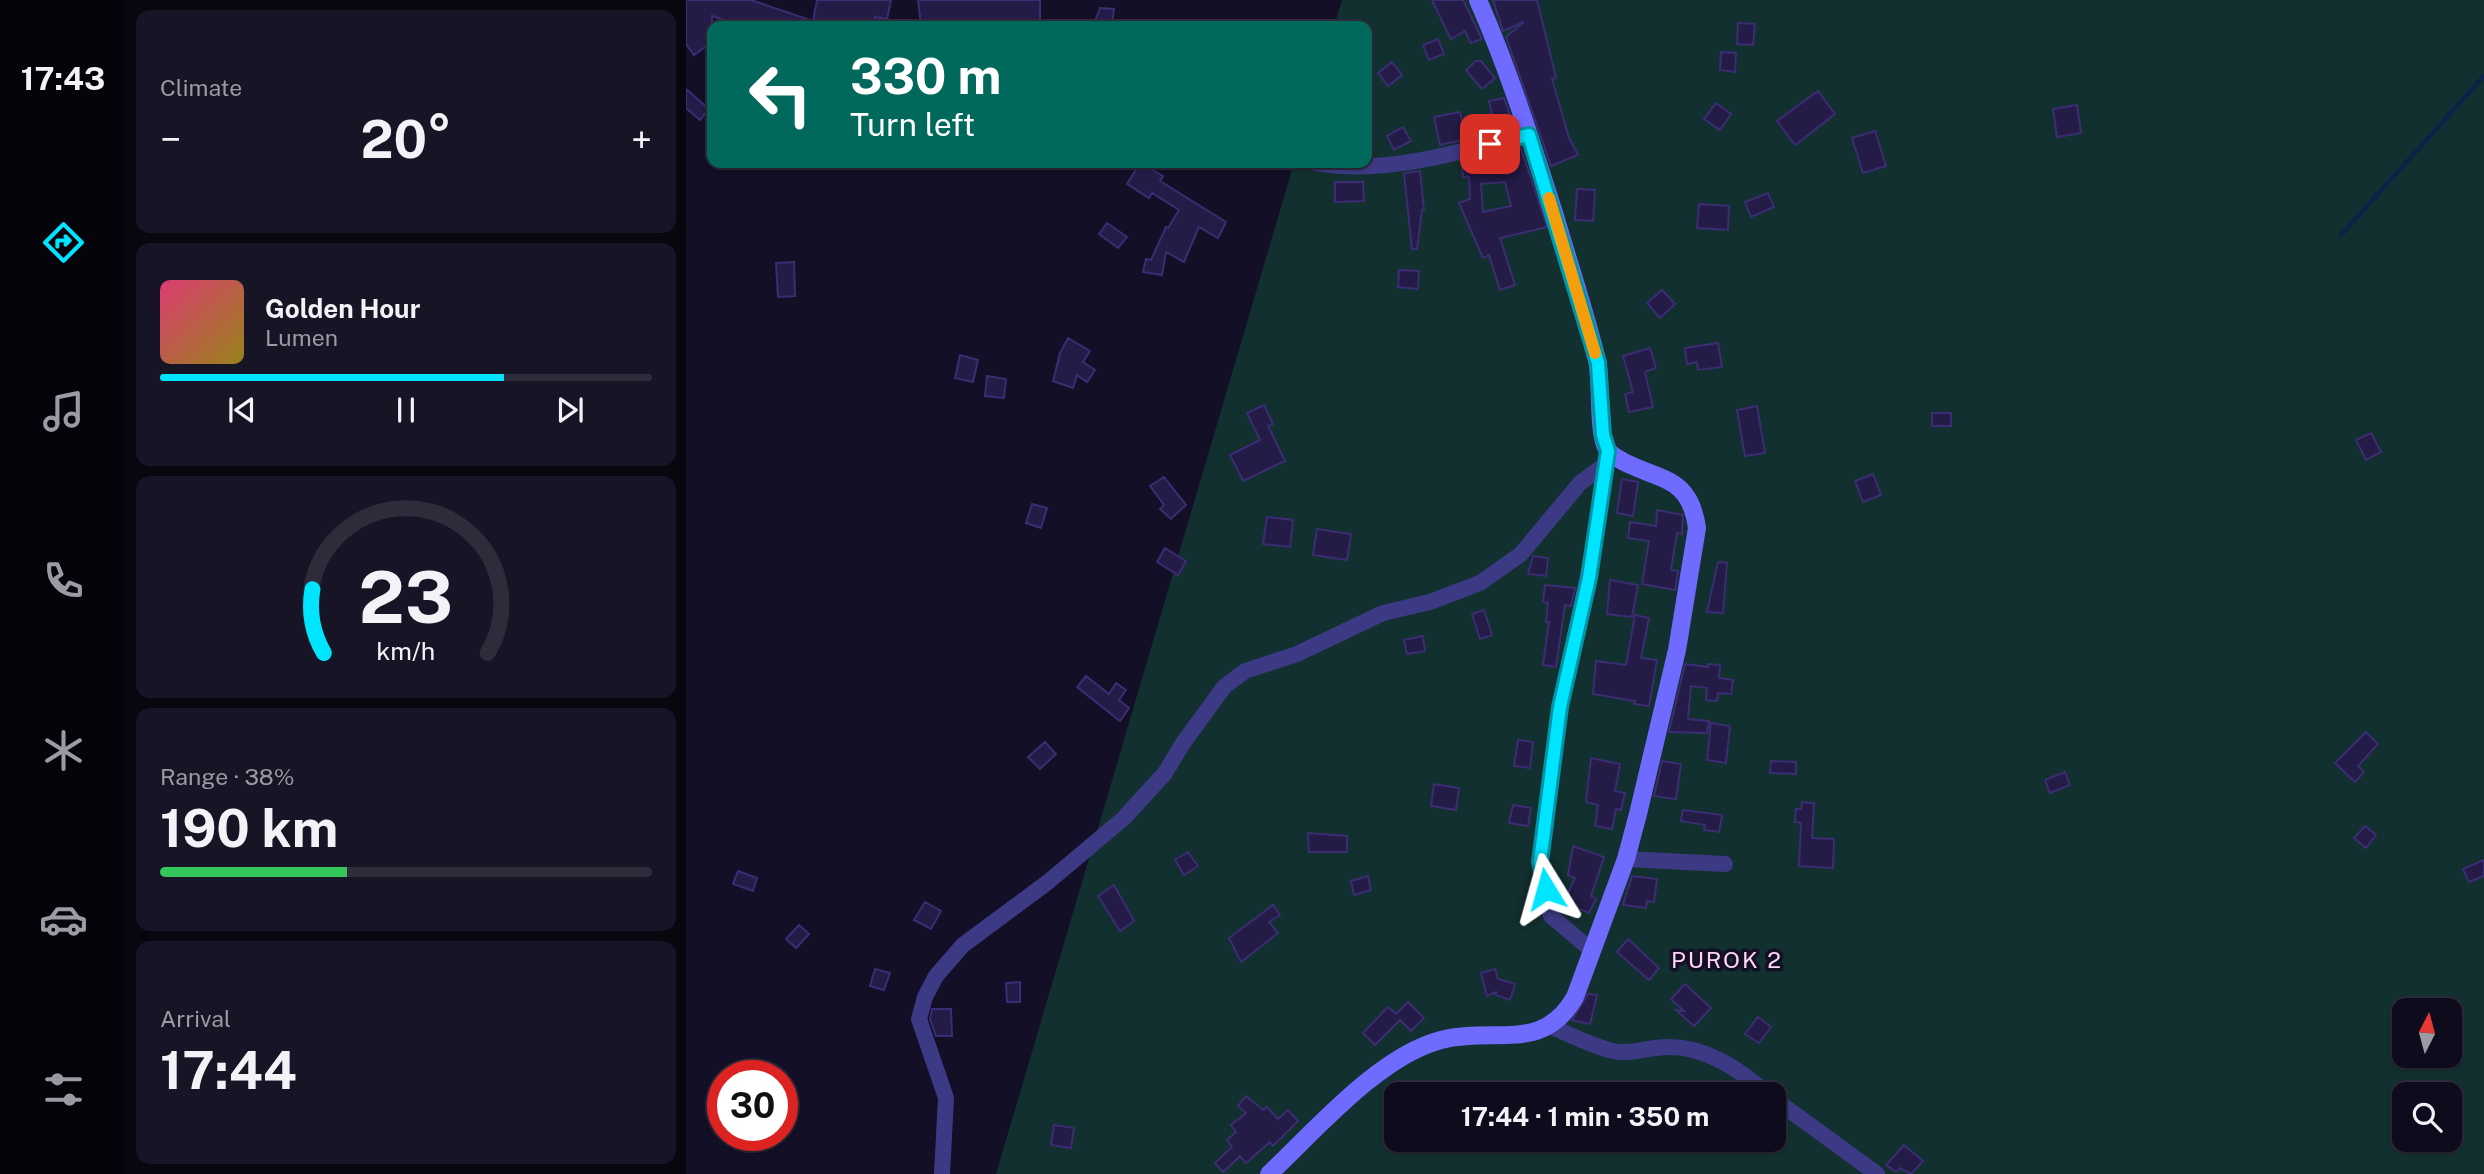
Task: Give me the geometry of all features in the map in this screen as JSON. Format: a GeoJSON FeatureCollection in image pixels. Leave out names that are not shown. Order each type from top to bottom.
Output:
{"type":"FeatureCollection","features":[{"type":"Feature","properties":{"kind":"street"},"geometry":{"type":"LineString","coordinates":[[1478,0],[1529,135],[1598,363],[1607,457],[1591,565],[1560,707],[1540,862],[1551,916],[1590,949]]}},
{"type":"Feature","properties":{"kind":"street"},"geometry":{"type":"LineString","coordinates":[[1372,166],[1400,163],[1529,135]]}},
{"type":"Feature","properties":{"kind":"street"},"geometry":{"type":"LineString","coordinates":[[1269,1174],[1373,1076],[1404,1058],[1439,1040],[1535,1033],[1552,1027],[1564,1017],[1575,997],[1590,949],[1626,859],[1678,650],[1697,527],[1690,498],[1677,484],[1621,460],[1607,457]]}},
{"type":"Feature","properties":{"kind":"street"},"geometry":{"type":"LineString","coordinates":[[942,1174],[946,1098],[919,1019],[925,997],[936,976],[963,946],[1125,818],[1165,773],[1199,718],[1234,679],[1245,671],[1297,654],[1383,613],[1430,602],[1480,583],[1521,554],[1580,483],[1607,457]]}},
{"type":"Feature","properties":{"kind":"street"},"geometry":{"type":"LineString","coordinates":[[1626,859],[1725,864]]}},
{"type":"Feature","properties":{"kind":"street"},"geometry":{"type":"LineString","coordinates":[[1552,1027],[1611,1050],[1627,1053],[1668,1046],[1696,1052],[1732,1064],[1754,1082]]}},
{"type":"Feature","properties":{"kind":"street"},"geometry":{"type":"LineString","coordinates":[[1786,1108],[1877,1174]]}},
{"type":"Feature","properties":{"kind":"green space"},"geometry":{"type":"Polygon","coordinates":[[[1342,0],[2484,0],[2484,1174],[996,1174],[1293,168],[1372,168],[1372,21],[1336,21],[1342,0]]]}},
{"type":"Feature","properties":{"kind":"building"},"geometry":{"type":"Polygon","coordinates":[[[686,0],[751,0],[813,21],[727,21],[712,16],[712,21],[707,21],[707,46],[694,55],[686,44],[686,0]]]}},
{"type":"Feature","properties":{"kind":"building"},"geometry":{"type":"Polygon","coordinates":[[[817,0],[891,0],[887,19],[875,17],[875,21],[813,21],[817,0]]]}},
{"type":"Feature","properties":{"kind":"building"},"geometry":{"type":"Polygon","coordinates":[[[918,0],[1040,0],[1040,21],[920,21],[918,0]]]}},
{"type":"Feature","properties":{"kind":"building"},"geometry":{"type":"Polygon","coordinates":[[[1432,0],[1463,0],[1482,39],[1471,43],[1465,31],[1451,39],[1432,0]]]}},
{"type":"Feature","properties":{"kind":"building"},"geometry":{"type":"Polygon","coordinates":[[[1493,0],[1537,0],[1556,78],[1552,79],[1569,138],[1578,155],[1551,166],[1506,37],[1524,22],[1503,31],[1493,0]]]}},
{"type":"Feature","properties":{"kind":"building"},"geometry":{"type":"Polygon","coordinates":[[[1100,8],[1114,9],[1113,21],[1095,21],[1100,8]]]}},
{"type":"Feature","properties":{"kind":"building"},"geometry":{"type":"Polygon","coordinates":[[[1738,23],[1755,24],[1753,45],[1737,44],[1738,23]]]}},
{"type":"Feature","properties":{"kind":"building"},"geometry":{"type":"Polygon","coordinates":[[[1438,39],[1444,54],[1429,60],[1423,45],[1438,39]]]}},
{"type":"Feature","properties":{"kind":"building"},"geometry":{"type":"Polygon","coordinates":[[[1721,52],[1736,53],[1735,72],[1720,70],[1721,52]]]}},
{"type":"Feature","properties":{"kind":"building"},"geometry":{"type":"Polygon","coordinates":[[[1476,61],[1481,61],[1495,78],[1482,89],[1466,70],[1476,61]]]}},
{"type":"Feature","properties":{"kind":"building"},"geometry":{"type":"Polygon","coordinates":[[[1392,62],[1402,75],[1388,86],[1378,73],[1392,62]]]}},
{"type":"Feature","properties":{"kind":"building"},"geometry":{"type":"Polygon","coordinates":[[[686,89],[707,107],[707,111],[700,120],[686,108],[686,89]]]}},
{"type":"Feature","properties":{"kind":"building"},"geometry":{"type":"Polygon","coordinates":[[[1818,91],[1835,114],[1795,145],[1777,121],[1818,91]]]}},
{"type":"Feature","properties":{"kind":"building"},"geometry":{"type":"Polygon","coordinates":[[[1504,98],[1514,128],[1491,134],[1487,115],[1492,114],[1489,101],[1504,98]]]}},
{"type":"Feature","properties":{"kind":"building"},"geometry":{"type":"Polygon","coordinates":[[[1716,103],[1731,114],[1720,130],[1704,119],[1716,103]]]}},
{"type":"Feature","properties":{"kind":"building"},"geometry":{"type":"Polygon","coordinates":[[[2077,105],[2081,133],[2057,137],[2053,109],[2077,105]]]}},
{"type":"Feature","properties":{"kind":"building"},"geometry":{"type":"Polygon","coordinates":[[[1460,112],[1466,139],[1440,145],[1434,117],[1460,112]]]}},
{"type":"Feature","properties":{"kind":"building"},"geometry":{"type":"Polygon","coordinates":[[[1403,127],[1411,141],[1394,150],[1387,136],[1403,127]]]}},
{"type":"Feature","properties":{"kind":"building"},"geometry":{"type":"Polygon","coordinates":[[[1875,131],[1886,166],[1863,173],[1852,138],[1875,131]]]}},
{"type":"Feature","properties":{"kind":"building"},"geometry":{"type":"Polygon","coordinates":[[[1521,148],[1547,227],[1500,238],[1515,285],[1500,290],[1489,255],[1483,258],[1459,203],[1470,199],[1469,177],[1463,177],[1462,165],[1467,165],[1467,161],[1521,148]],[[1505,182],[1481,184],[1483,212],[1511,206],[1505,182]]]}},
{"type":"Feature","properties":{"kind":"building"},"geometry":{"type":"Polygon","coordinates":[[[1137,168],[1149,168],[1163,176],[1160,181],[1226,222],[1218,238],[1199,227],[1184,262],[1166,252],[1162,275],[1143,272],[1146,259],[1151,260],[1166,227],[1168,228],[1179,210],[1152,193],[1149,198],[1127,184],[1137,168]]]}},
{"type":"Feature","properties":{"kind":"building"},"geometry":{"type":"Polygon","coordinates":[[[1420,171],[1424,210],[1417,249],[1412,249],[1404,173],[1420,171]]]}},
{"type":"Feature","properties":{"kind":"building"},"geometry":{"type":"Polygon","coordinates":[[[1335,182],[1363,182],[1364,201],[1335,202],[1335,182]]]}},
{"type":"Feature","properties":{"kind":"building"},"geometry":{"type":"Polygon","coordinates":[[[1577,189],[1595,190],[1593,221],[1575,220],[1577,189]]]}},
{"type":"Feature","properties":{"kind":"building"},"geometry":{"type":"Polygon","coordinates":[[[1768,193],[1774,207],[1751,217],[1745,202],[1768,193]]]}},
{"type":"Feature","properties":{"kind":"building"},"geometry":{"type":"Polygon","coordinates":[[[1699,204],[1729,206],[1728,230],[1697,228],[1699,204]]]}},
{"type":"Feature","properties":{"kind":"building"},"geometry":{"type":"Polygon","coordinates":[[[1107,223],[1127,237],[1118,248],[1099,234],[1107,223]]]}},
{"type":"Feature","properties":{"kind":"building"},"geometry":{"type":"Polygon","coordinates":[[[794,262],[795,296],[778,297],[776,263],[794,262]]]}},
{"type":"Feature","properties":{"kind":"building"},"geometry":{"type":"Polygon","coordinates":[[[1399,270],[1419,271],[1418,289],[1398,287],[1399,270]]]}},
{"type":"Feature","properties":{"kind":"building"},"geometry":{"type":"Polygon","coordinates":[[[1662,290],[1675,304],[1660,318],[1647,303],[1662,290]]]}},
{"type":"Feature","properties":{"kind":"building"},"geometry":{"type":"Polygon","coordinates":[[[1068,338],[1090,351],[1083,362],[1095,370],[1087,382],[1077,375],[1073,388],[1053,381],[1060,353],[1068,338]]]}},
{"type":"Feature","properties":{"kind":"building"},"geometry":{"type":"Polygon","coordinates":[[[1718,343],[1722,367],[1698,370],[1697,362],[1687,364],[1685,348],[1718,343]]]}},
{"type":"Feature","properties":{"kind":"building"},"geometry":{"type":"Polygon","coordinates":[[[1650,348],[1656,368],[1645,372],[1653,407],[1629,412],[1625,394],[1633,392],[1623,356],[1650,348]]]}},
{"type":"Feature","properties":{"kind":"building"},"geometry":{"type":"Polygon","coordinates":[[[960,355],[978,360],[973,382],[955,378],[960,355]]]}},
{"type":"Feature","properties":{"kind":"building"},"geometry":{"type":"Polygon","coordinates":[[[987,376],[1006,379],[1004,398],[985,396],[987,376]]]}},
{"type":"Feature","properties":{"kind":"building"},"geometry":{"type":"Polygon","coordinates":[[[1264,405],[1273,424],[1268,426],[1285,461],[1243,481],[1230,455],[1260,440],[1247,413],[1264,405]]]}},
{"type":"Feature","properties":{"kind":"building"},"geometry":{"type":"Polygon","coordinates":[[[1757,406],[1765,453],[1745,456],[1737,410],[1757,406]]]}},
{"type":"Feature","properties":{"kind":"building"},"geometry":{"type":"Polygon","coordinates":[[[1932,413],[1951,413],[1951,426],[1932,426],[1932,413]]]}},
{"type":"Feature","properties":{"kind":"building"},"geometry":{"type":"Polygon","coordinates":[[[2371,433],[2381,452],[2366,460],[2356,440],[2371,433]]]}},
{"type":"Feature","properties":{"kind":"building"},"geometry":{"type":"Polygon","coordinates":[[[1873,474],[1881,495],[1863,502],[1855,481],[1873,474]]]}},
{"type":"Feature","properties":{"kind":"building"},"geometry":{"type":"Polygon","coordinates":[[[1164,477],[1186,505],[1171,519],[1160,509],[1164,505],[1150,486],[1164,477]]]}},
{"type":"Feature","properties":{"kind":"building"},"geometry":{"type":"Polygon","coordinates":[[[1622,479],[1638,482],[1633,516],[1617,513],[1622,479]]]}},
{"type":"Feature","properties":{"kind":"building"},"geometry":{"type":"Polygon","coordinates":[[[1032,504],[1047,508],[1041,528],[1026,523],[1032,504]]]}},
{"type":"Feature","properties":{"kind":"building"},"geometry":{"type":"Polygon","coordinates":[[[1657,510],[1683,515],[1682,534],[1677,533],[1671,570],[1678,571],[1675,590],[1642,584],[1649,541],[1628,538],[1630,522],[1656,526],[1657,510]]]}},
{"type":"Feature","properties":{"kind":"building"},"geometry":{"type":"Polygon","coordinates":[[[1267,517],[1293,520],[1290,547],[1263,544],[1267,517]]]}},
{"type":"Feature","properties":{"kind":"building"},"geometry":{"type":"Polygon","coordinates":[[[1317,529],[1351,534],[1347,560],[1313,555],[1317,529]]]}},
{"type":"Feature","properties":{"kind":"building"},"geometry":{"type":"Polygon","coordinates":[[[1165,548],[1186,561],[1178,575],[1157,562],[1165,548]]]}},
{"type":"Feature","properties":{"kind":"building"},"geometry":{"type":"Polygon","coordinates":[[[1533,556],[1548,558],[1546,576],[1528,574],[1533,556]]]}},
{"type":"Feature","properties":{"kind":"building"},"geometry":{"type":"Polygon","coordinates":[[[1718,562],[1727,563],[1723,613],[1707,612],[1718,562]]]}},
{"type":"Feature","properties":{"kind":"building"},"geometry":{"type":"Polygon","coordinates":[[[1610,580],[1638,585],[1632,617],[1607,614],[1610,580]]]}},
{"type":"Feature","properties":{"kind":"building"},"geometry":{"type":"Polygon","coordinates":[[[1545,585],[1575,588],[1571,606],[1565,605],[1556,667],[1543,665],[1549,622],[1546,622],[1548,603],[1543,602],[1545,585]]]}},
{"type":"Feature","properties":{"kind":"building"},"geometry":{"type":"Polygon","coordinates":[[[1484,610],[1492,635],[1480,639],[1472,614],[1484,610]]]}},
{"type":"Feature","properties":{"kind":"building"},"geometry":{"type":"Polygon","coordinates":[[[1635,615],[1649,618],[1641,658],[1657,660],[1649,706],[1593,694],[1596,661],[1626,665],[1635,615]]]}},
{"type":"Feature","properties":{"kind":"building"},"geometry":{"type":"Polygon","coordinates":[[[1423,636],[1425,651],[1407,654],[1404,640],[1423,636]]]}},
{"type":"Feature","properties":{"kind":"building"},"geometry":{"type":"Polygon","coordinates":[[[1685,664],[1708,667],[1708,664],[1720,665],[1719,678],[1733,680],[1731,694],[1718,693],[1717,701],[1706,700],[1707,688],[1691,686],[1688,719],[1709,721],[1707,733],[1669,732],[1685,664]]]}},
{"type":"Feature","properties":{"kind":"building"},"geometry":{"type":"Polygon","coordinates":[[[1086,676],[1109,694],[1116,683],[1126,690],[1119,700],[1129,708],[1120,721],[1077,687],[1086,676]]]}},
{"type":"Feature","properties":{"kind":"building"},"geometry":{"type":"Polygon","coordinates":[[[1711,723],[1730,726],[1726,763],[1707,760],[1711,723]]]}},
{"type":"Feature","properties":{"kind":"building"},"geometry":{"type":"Polygon","coordinates":[[[2366,732],[2378,744],[2358,766],[2364,772],[2355,782],[2335,763],[2366,732]]]}},
{"type":"Feature","properties":{"kind":"building"},"geometry":{"type":"Polygon","coordinates":[[[1518,740],[1533,742],[1530,768],[1514,766],[1518,740]]]}},
{"type":"Feature","properties":{"kind":"building"},"geometry":{"type":"Polygon","coordinates":[[[1045,742],[1056,754],[1040,769],[1028,757],[1045,742]]]}},
{"type":"Feature","properties":{"kind":"building"},"geometry":{"type":"Polygon","coordinates":[[[1591,758],[1620,764],[1615,791],[1625,793],[1621,810],[1616,809],[1612,829],[1595,826],[1598,805],[1586,802],[1591,758]]]}},
{"type":"Feature","properties":{"kind":"building"},"geometry":{"type":"Polygon","coordinates":[[[1662,761],[1681,764],[1676,799],[1654,796],[1662,761]]]}},
{"type":"Feature","properties":{"kind":"building"},"geometry":{"type":"Polygon","coordinates":[[[1771,761],[1796,762],[1796,774],[1770,773],[1771,761]]]}},
{"type":"Feature","properties":{"kind":"building"},"geometry":{"type":"Polygon","coordinates":[[[2065,772],[2070,785],[2050,793],[2045,780],[2065,772]]]}},
{"type":"Feature","properties":{"kind":"building"},"geometry":{"type":"Polygon","coordinates":[[[1434,784],[1459,788],[1456,810],[1431,806],[1434,784]]]}},
{"type":"Feature","properties":{"kind":"building"},"geometry":{"type":"Polygon","coordinates":[[[1802,802],[1814,803],[1812,838],[1834,839],[1833,868],[1799,866],[1801,823],[1795,822],[1796,809],[1801,809],[1802,802]]]}},
{"type":"Feature","properties":{"kind":"building"},"geometry":{"type":"Polygon","coordinates":[[[1513,805],[1531,808],[1528,826],[1509,823],[1513,805]]]}},
{"type":"Feature","properties":{"kind":"building"},"geometry":{"type":"Polygon","coordinates":[[[1683,810],[1722,815],[1719,832],[1704,830],[1705,825],[1681,821],[1683,810]]]}},
{"type":"Feature","properties":{"kind":"building"},"geometry":{"type":"Polygon","coordinates":[[[2365,826],[2376,835],[2366,848],[2354,838],[2365,826]]]}},
{"type":"Feature","properties":{"kind":"building"},"geometry":{"type":"Polygon","coordinates":[[[1308,833],[1347,836],[1347,852],[1309,852],[1308,833]]]}},
{"type":"Feature","properties":{"kind":"building"},"geometry":{"type":"Polygon","coordinates":[[[1573,846],[1604,857],[1591,896],[1596,899],[1589,913],[1564,902],[1575,878],[1568,875],[1573,846]]]}},
{"type":"Feature","properties":{"kind":"building"},"geometry":{"type":"Polygon","coordinates":[[[1188,852],[1198,866],[1184,875],[1175,860],[1188,852]]]}},
{"type":"Feature","properties":{"kind":"building"},"geometry":{"type":"Polygon","coordinates":[[[2484,860],[2484,876],[2469,882],[2463,869],[2484,860]]]}},
{"type":"Feature","properties":{"kind":"building"},"geometry":{"type":"Polygon","coordinates":[[[738,871],[757,878],[753,891],[733,884],[738,871]]]}},
{"type":"Feature","properties":{"kind":"building"},"geometry":{"type":"Polygon","coordinates":[[[1368,876],[1371,890],[1354,895],[1351,881],[1368,876]]]}},
{"type":"Feature","properties":{"kind":"building"},"geometry":{"type":"Polygon","coordinates":[[[1632,876],[1657,879],[1654,902],[1647,901],[1646,908],[1623,905],[1632,876]]]}},
{"type":"Feature","properties":{"kind":"building"},"geometry":{"type":"Polygon","coordinates":[[[1114,885],[1134,921],[1120,931],[1098,896],[1114,885]]]}},
{"type":"Feature","properties":{"kind":"building"},"geometry":{"type":"Polygon","coordinates":[[[925,902],[941,911],[931,929],[914,920],[925,902]]]}},
{"type":"Feature","properties":{"kind":"building"},"geometry":{"type":"Polygon","coordinates":[[[1273,905],[1280,915],[1269,922],[1278,933],[1241,962],[1229,938],[1273,905]]]}},
{"type":"Feature","properties":{"kind":"building"},"geometry":{"type":"Polygon","coordinates":[[[799,925],[809,934],[796,948],[786,939],[799,925]]]}},
{"type":"Feature","properties":{"kind":"building"},"geometry":{"type":"Polygon","coordinates":[[[1628,939],[1659,968],[1649,980],[1617,952],[1628,939]]]}},
{"type":"Feature","properties":{"kind":"building"},"geometry":{"type":"Polygon","coordinates":[[[875,969],[890,973],[884,990],[870,986],[875,969]]]}},
{"type":"Feature","properties":{"kind":"building"},"geometry":{"type":"Polygon","coordinates":[[[1495,969],[1498,979],[1515,984],[1510,1000],[1496,995],[1496,992],[1487,996],[1481,973],[1495,969]]]}},
{"type":"Feature","properties":{"kind":"building"},"geometry":{"type":"Polygon","coordinates":[[[1020,982],[1020,1002],[1007,1002],[1006,983],[1020,982]]]}},
{"type":"Feature","properties":{"kind":"building"},"geometry":{"type":"Polygon","coordinates":[[[1685,984],[1711,1008],[1694,1026],[1676,1010],[1684,1011],[1671,999],[1685,984]]]}},
{"type":"Feature","properties":{"kind":"building"},"geometry":{"type":"Polygon","coordinates":[[[1588,994],[1597,995],[1590,1024],[1572,1020],[1588,994]]]}},
{"type":"Feature","properties":{"kind":"building"},"geometry":{"type":"Polygon","coordinates":[[[1408,1002],[1424,1018],[1411,1031],[1400,1020],[1375,1045],[1363,1033],[1388,1007],[1396,1014],[1408,1002]]]}},
{"type":"Feature","properties":{"kind":"building"},"geometry":{"type":"Polygon","coordinates":[[[932,1009],[951,1009],[952,1036],[936,1036],[930,1019],[932,1009]]]}},
{"type":"Feature","properties":{"kind":"building"},"geometry":{"type":"Polygon","coordinates":[[[1758,1017],[1771,1027],[1759,1043],[1745,1034],[1758,1017]]]}},
{"type":"Feature","properties":{"kind":"building"},"geometry":{"type":"Polygon","coordinates":[[[1246,1096],[1263,1110],[1267,1107],[1278,1119],[1288,1110],[1298,1121],[1273,1146],[1270,1142],[1246,1163],[1240,1156],[1223,1172],[1215,1163],[1232,1147],[1227,1140],[1236,1132],[1231,1125],[1246,1113],[1238,1106],[1246,1096]]]}},
{"type":"Feature","properties":{"kind":"building"},"geometry":{"type":"Polygon","coordinates":[[[1054,1125],[1074,1128],[1071,1148],[1051,1145],[1054,1125]]]}},
{"type":"Feature","properties":{"kind":"building"},"geometry":{"type":"Polygon","coordinates":[[[1904,1145],[1923,1161],[1911,1174],[1900,1168],[1896,1172],[1886,1165],[1904,1145]]]}},
{"type":"Feature","properties":{"kind":"waterway"},"geometry":{"type":"LineString","coordinates":[[2341,235],[2484,76]]}},
{"type":"Feature","properties":{"kind":"slow traffic"},"geometry":{"type":"LineString","coordinates":[[1549,198],[1595,353]]}},
{"type":"Feature","properties":{"kind":"district","name":"PUROK 2"},"geometry":{"type":"Point","coordinates":[1727,959]}},
{"type":"Feature","properties":{"kind":"route"},"geometry":{"type":"LineString","coordinates":[[1490,144],[1529,135],[1598,363],[1603,435],[1608,451],[1589,578],[1560,707],[1540,862],[1546,889]]}}]}
